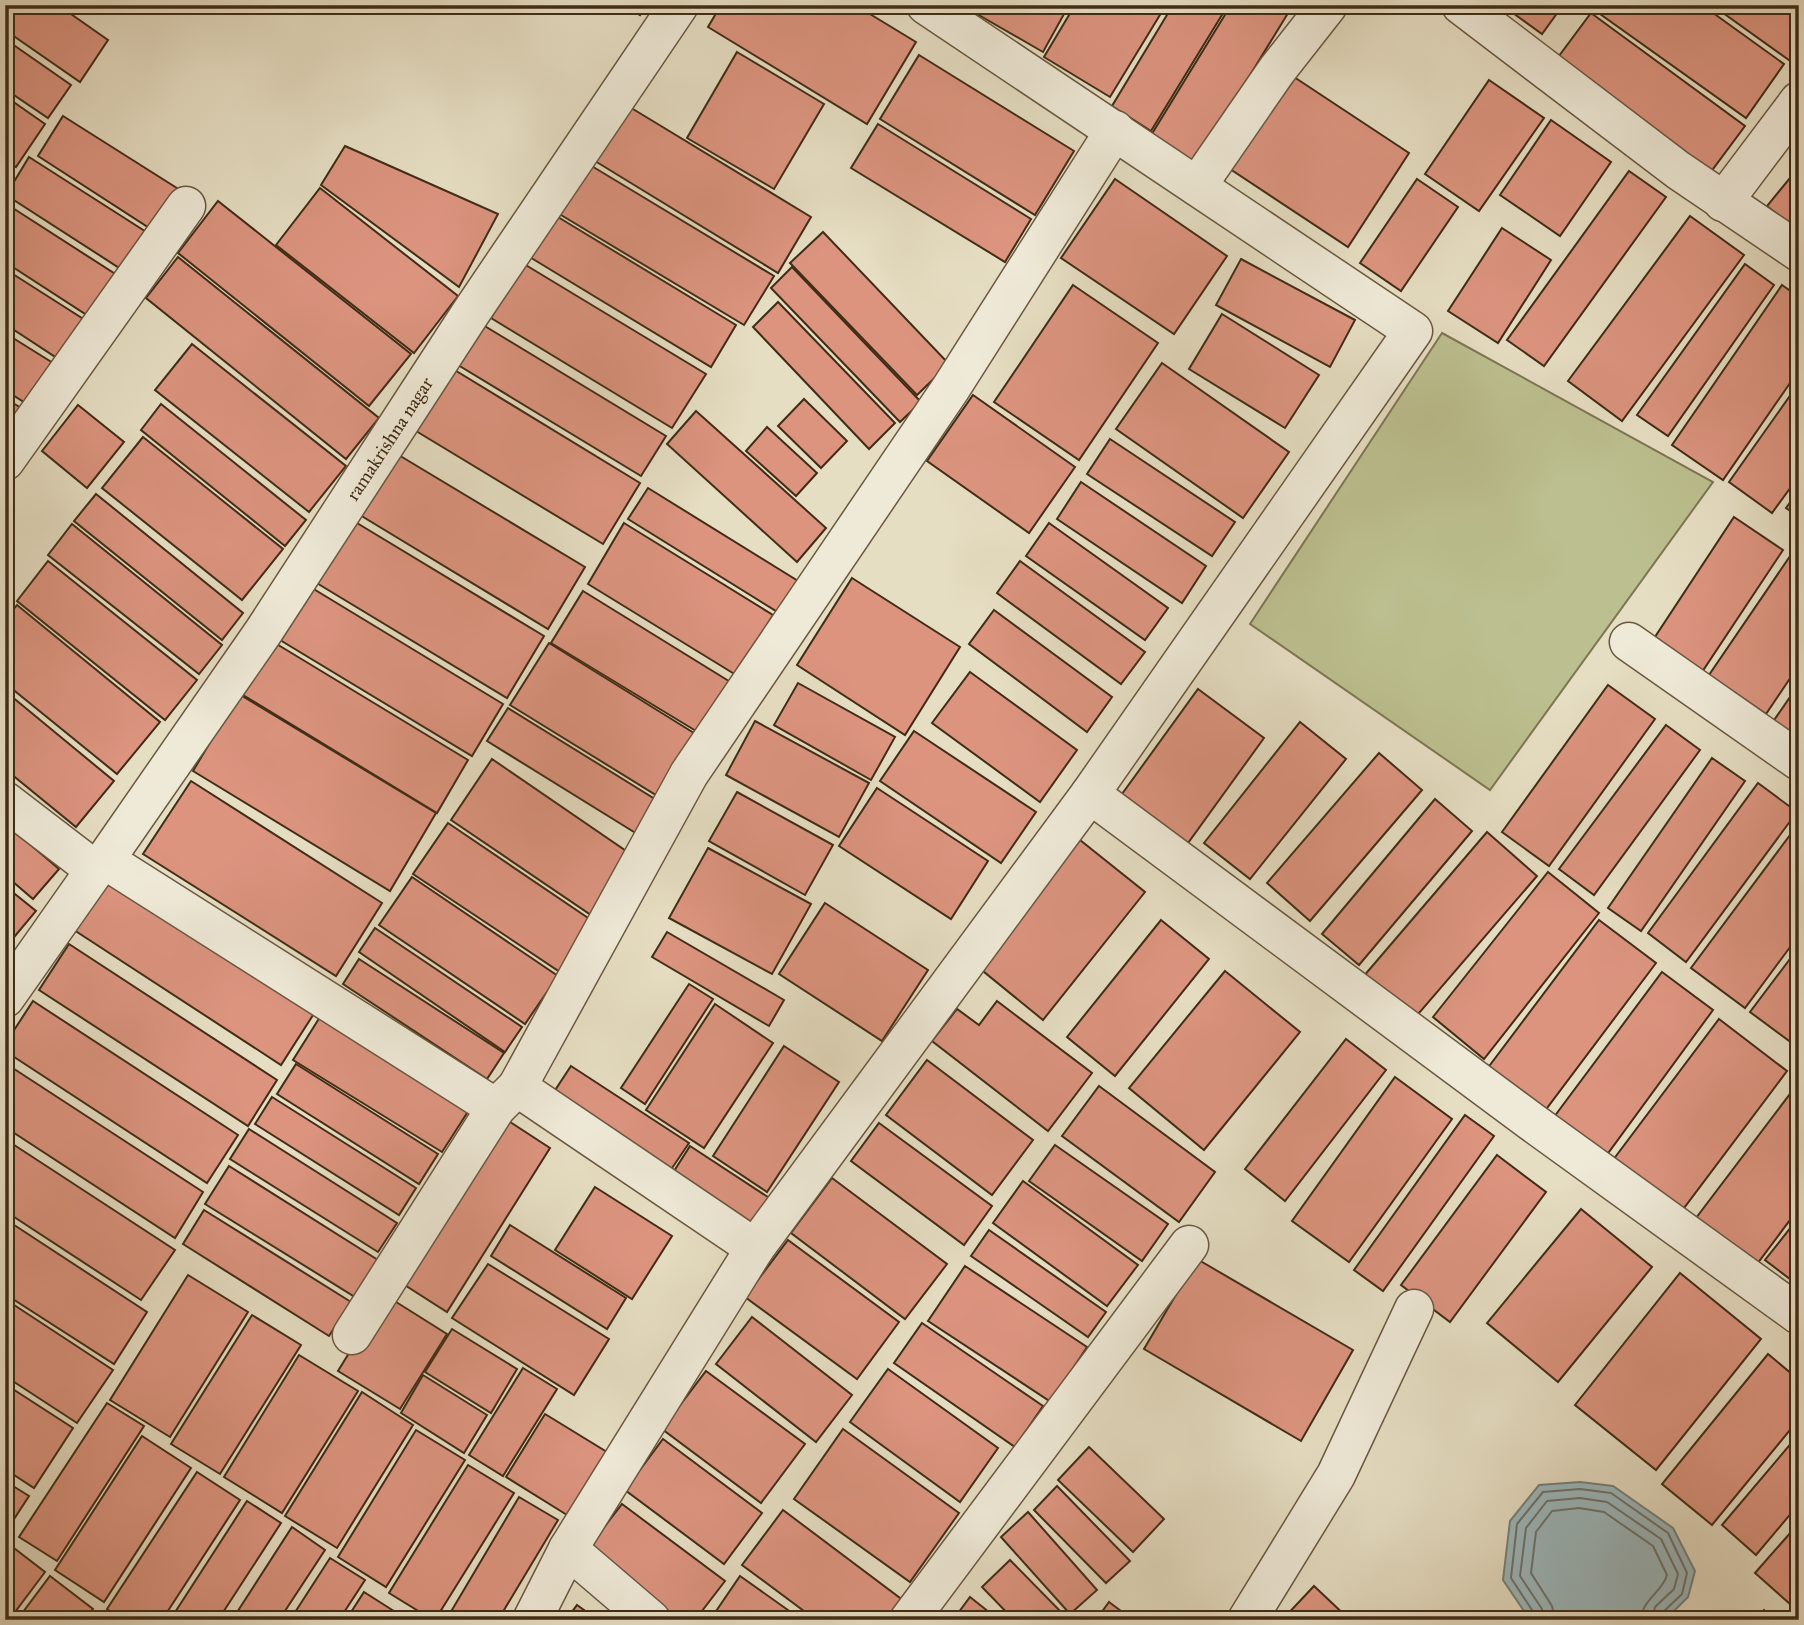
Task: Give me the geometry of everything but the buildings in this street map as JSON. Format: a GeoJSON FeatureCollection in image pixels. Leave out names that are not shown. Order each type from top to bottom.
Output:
{"type":"FeatureCollection","features":[{"type":"Feature","properties":{"kind":"street","name":"ramakrishna nagar"},"geometry":{"type":"LineString","coordinates":[[5,998],[264,631],[470,314],[679,5]]}},
{"type":"Feature","properties":{"kind":"street"},"geometry":{"type":"LineString","coordinates":[[532,1620],[568,1549],[755,1248],[1090,794],[1413,331],[926,5]]}},
{"type":"Feature","properties":{"kind":"street"},"geometry":{"type":"LineString","coordinates":[[1197,186],[1277,71],[1328,5]]}},
{"type":"Feature","properties":{"kind":"street"},"geometry":{"type":"LineString","coordinates":[[1461,5],[1723,202],[1799,252]]}},
{"type":"Feature","properties":{"kind":"street"},"geometry":{"type":"LineString","coordinates":[[1723,202],[1799,101]]}},
{"type":"Feature","properties":{"kind":"street"},"geometry":{"type":"LineString","coordinates":[[352,1335],[506,1097],[689,774],[951,388],[1115,130]]}},
{"type":"Feature","properties":{"kind":"street"},"geometry":{"type":"LineString","coordinates":[[5,461],[186,206]]}},
{"type":"Feature","properties":{"kind":"street"},"geometry":{"type":"LineString","coordinates":[[1629,642],[1799,761]]}},
{"type":"Feature","properties":{"kind":"street"},"geometry":{"type":"LineString","coordinates":[[1090,794],[1532,1122],[1799,1315]]}},
{"type":"Feature","properties":{"kind":"street"},"geometry":{"type":"LineString","coordinates":[[5,801],[100,865],[506,1097],[755,1248]]}},
{"type":"Feature","properties":{"kind":"street"},"geometry":{"type":"LineString","coordinates":[[909,1620],[1189,1245]]}},
{"type":"Feature","properties":{"kind":"street"},"geometry":{"type":"LineString","coordinates":[[1247,1620],[1336,1475],[1414,1309]]}},
{"type":"Feature","properties":{"kind":"street"},"geometry":{"type":"LineString","coordinates":[[568,1549],[651,1620]]}},
{"type":"Feature","properties":{"kind":"green space"},"geometry":{"type":"Polygon","coordinates":[[[1442,333],[1713,482],[1490,790],[1250,624],[1442,333]]]}},
{"type":"Feature","properties":{"kind":"water"},"geometry":{"type":"Polygon","coordinates":[[[1580,1482],[1613,1486],[1673,1528],[1695,1571],[1688,1597],[1665,1620],[1530,1620],[1503,1580],[1510,1521],[1539,1485],[1580,1482]]]}}]}
